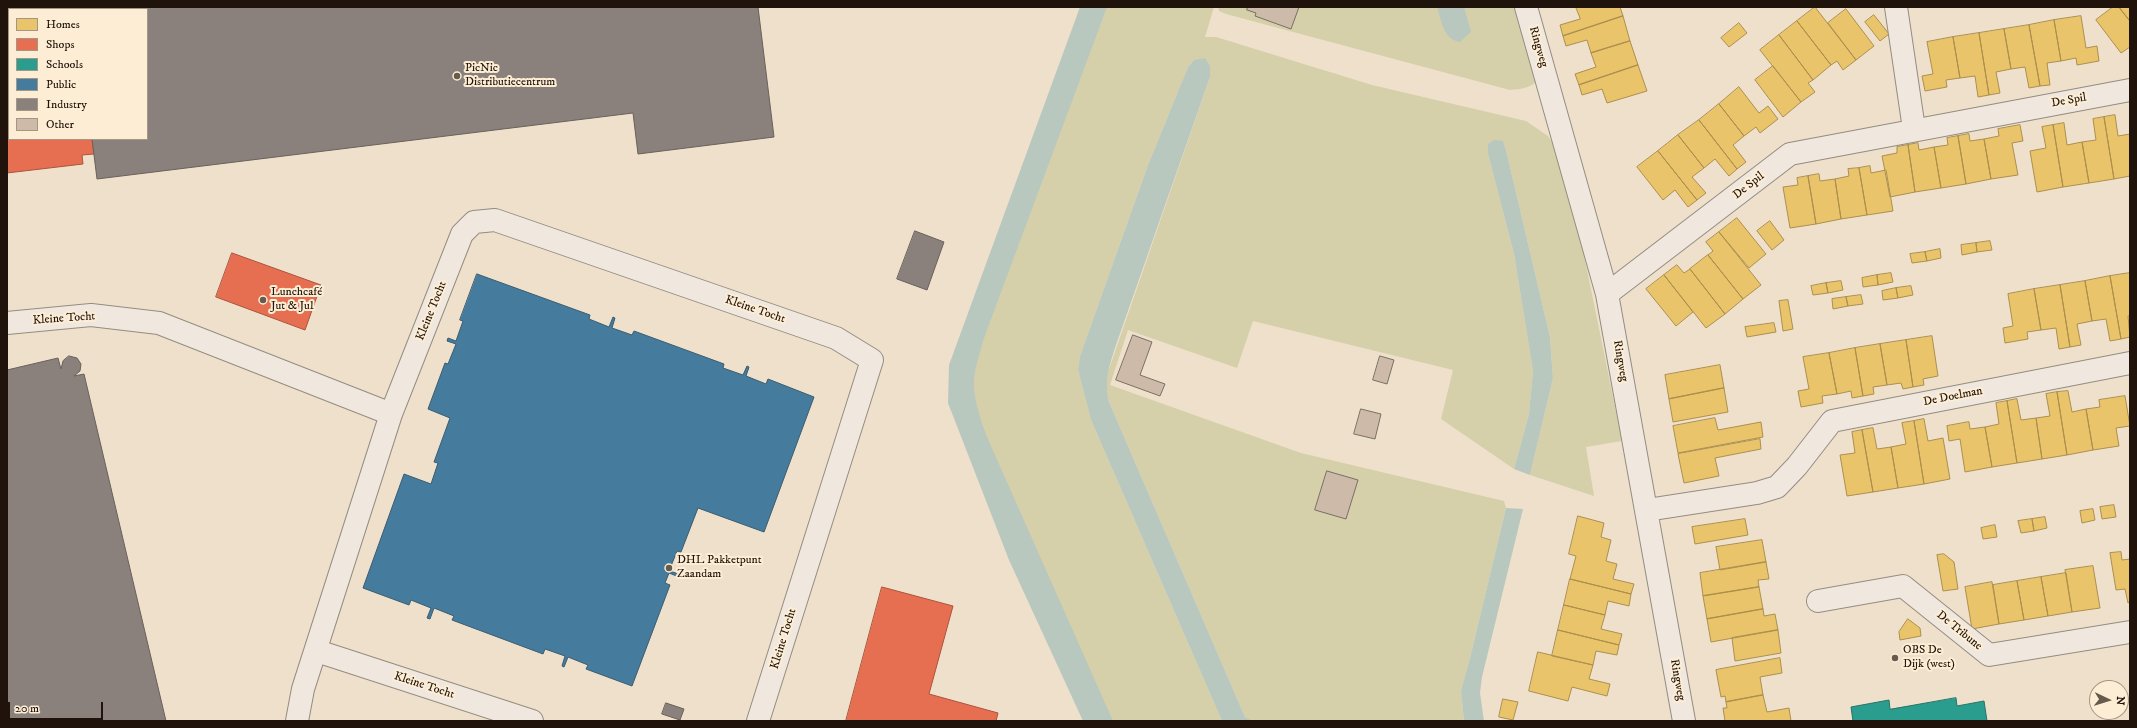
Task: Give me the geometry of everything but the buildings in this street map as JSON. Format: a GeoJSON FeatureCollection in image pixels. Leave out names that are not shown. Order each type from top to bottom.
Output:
{"type":"FeatureCollection","features":[{"type":"Feature","properties":{"kind":"street","name":"Ringweg"},"geometry":{"type":"LineString","coordinates":[[1526,7],[1608,294],[1684,721]]}},
{"type":"Feature","properties":{"kind":"street"},"geometry":{"type":"LineString","coordinates":[[1896,7],[1914,129]]}},
{"type":"Feature","properties":{"kind":"street","name":"De Spil"},"geometry":{"type":"LineString","coordinates":[[1608,294],[1790,154],[1914,129],[2130,90]]}},
{"type":"Feature","properties":{"kind":"street","name":"Kleine Tocht"},"geometry":{"type":"LineString","coordinates":[[297,721],[303,689],[391,414],[462,234],[474,222],[495,220],[836,338],[872,360],[758,721]]}},
{"type":"Feature","properties":{"kind":"street","name":"Kleine Tocht"},"geometry":{"type":"LineString","coordinates":[[7,323],[91,315],[159,323],[391,414]]}},
{"type":"Feature","properties":{"kind":"street","name":"De Doelman"},"geometry":{"type":"LineString","coordinates":[[1647,510],[1757,493],[1777,487],[1797,466],[1832,421],[2130,364]]}},
{"type":"Feature","properties":{"kind":"street","name":"De Tribune"},"geometry":{"type":"LineString","coordinates":[[1818,601],[1903,586],[1989,655],[2130,632]]}},
{"type":"Feature","properties":{"kind":"street","name":"Kleine Tocht"},"geometry":{"type":"LineString","coordinates":[[316,651],[532,721]]}},
{"type":"Feature","properties":{"kind":"shaded area"},"geometry":{"type":"Polygon","coordinates":[[[1080,7],[1107,7],[984,338],[975,372],[974,389],[977,405],[987,437],[1113,721],[1083,721],[1009,560],[948,403],[949,365],[1080,7]]]}},
{"type":"Feature","properties":{"kind":"shaded area"},"geometry":{"type":"Polygon","coordinates":[[[1090,7],[1214,7],[1205,37],[1216,37],[1372,85],[1526,121],[1548,136],[1565,162],[1622,441],[1586,447],[1594,496],[1530,475],[1553,378],[1550,337],[1503,141],[1488,154],[1514,254],[1533,371],[1529,414],[1514,469],[1441,419],[1453,370],[1253,321],[1237,368],[1128,330],[1110,385],[1301,453],[1504,501],[1506,508],[1461,690],[1464,721],[1253,721],[1245,717],[1109,402],[1105,386],[1108,372],[1210,77],[1210,66],[1194,60],[1188,67],[1148,165],[1080,356],[1078,370],[1091,420],[1222,721],[1101,721],[960,375],[1090,7]]]}},
{"type":"Feature","properties":{"kind":"shaded area"},"geometry":{"type":"Polygon","coordinates":[[[1218,7],[1518,7],[1539,79],[1526,88],[1510,90],[1226,14],[1219,11],[1218,7]]]}},
{"type":"Feature","properties":{"kind":"shaded area"},"geometry":{"type":"Polygon","coordinates":[[[1437,7],[1464,7],[1471,32],[1460,42],[1454,40],[1444,29],[1437,7]]]}},
{"type":"Feature","properties":{"kind":"shaded area"},"geometry":{"type":"Polygon","coordinates":[[[1205,58],[1210,66],[1210,77],[1116,345],[1109,367],[1107,387],[1109,402],[1245,717],[1253,721],[1222,721],[1091,420],[1078,370],[1080,356],[1148,165],[1188,67],[1194,60],[1205,58]]]}},
{"type":"Feature","properties":{"kind":"shaded area"},"geometry":{"type":"Polygon","coordinates":[[[1494,140],[1503,141],[1506,150],[1550,337],[1553,378],[1530,475],[1514,469],[1529,414],[1533,371],[1514,254],[1488,154],[1488,144],[1494,140]]]}},
{"type":"Feature","properties":{"kind":"shaded area"},"geometry":{"type":"Polygon","coordinates":[[[1506,508],[1523,509],[1482,677],[1480,693],[1484,721],[1464,721],[1461,690],[1506,508]]]}},
{"type":"Feature","properties":{"kind":"place","name":"PicNic Distributiecentrum"},"geometry":{"type":"Point","coordinates":[457,76]}},
{"type":"Feature","properties":{"kind":"place","name":"Lunchcafé Jut & Jul"},"geometry":{"type":"Point","coordinates":[263,300]}},
{"type":"Feature","properties":{"kind":"place","name":"DHL Pakketpunt Zaandam"},"geometry":{"type":"Point","coordinates":[669,568]}},
{"type":"Feature","properties":{"kind":"place","name":"OBS De Dijk (west)"},"geometry":{"type":"Point","coordinates":[1895,658]}}]}
